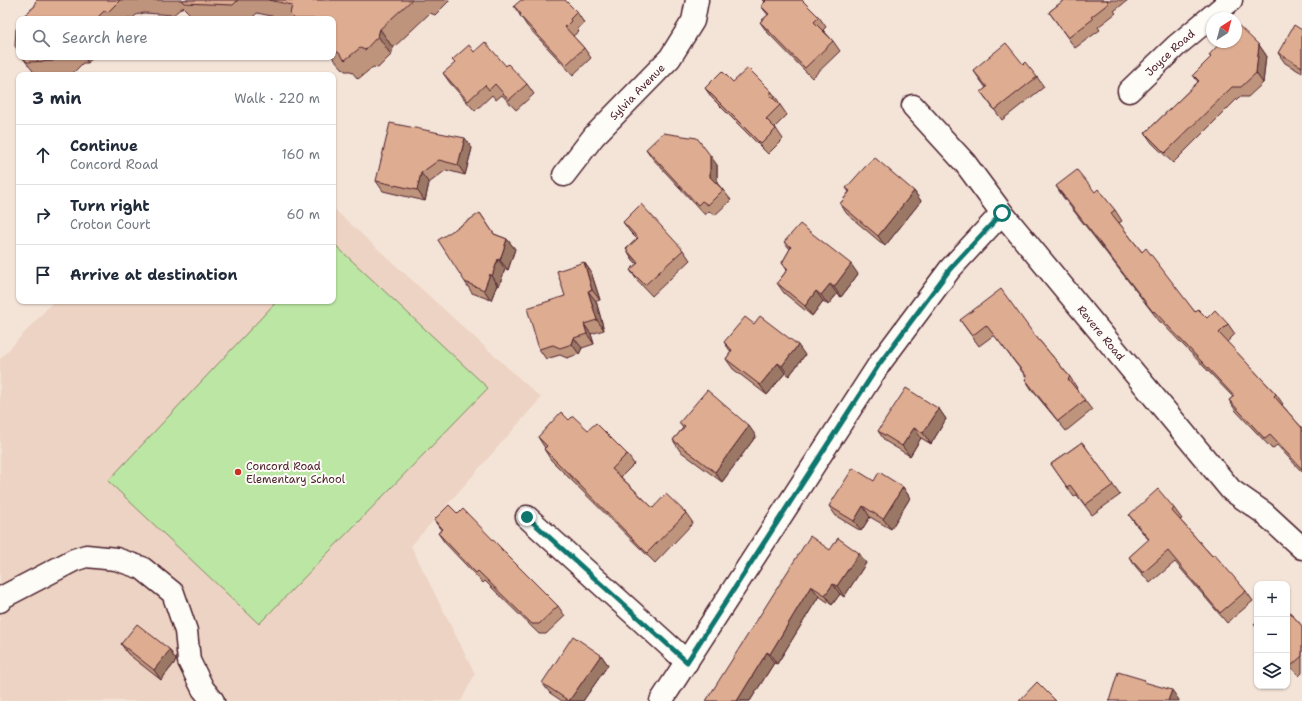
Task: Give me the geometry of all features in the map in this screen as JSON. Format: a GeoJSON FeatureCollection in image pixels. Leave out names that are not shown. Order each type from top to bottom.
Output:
{"type":"FeatureCollection","features":[{"type":"Feature","properties":{"kind":"street","name":"Sylvia Avenue"},"geometry":{"type":"LineString","coordinates":[[564,175],[594,136],[670,58],[693,21],[697,0]]}},
{"type":"Feature","properties":{"kind":"street","name":"Joyce Road"},"geometry":{"type":"LineString","coordinates":[[1129,91],[1176,46],[1231,0]]}},
{"type":"Feature","properties":{"kind":"street","name":"Revere Road"},"geometry":{"type":"LineString","coordinates":[[913,106],[965,163],[1002,213],[1231,490],[1264,513],[1302,548]]}},
{"type":"Feature","properties":{"kind":"street"},"geometry":{"type":"LineString","coordinates":[[661,701],[880,363],[950,269],[1002,213]]}},
{"type":"Feature","properties":{"kind":"street"},"geometry":{"type":"LineString","coordinates":[[527,517],[687,662]]}},
{"type":"Feature","properties":{"kind":"street"},"geometry":{"type":"LineString","coordinates":[[0,601],[4,597],[74,560],[86,556],[116,559],[142,568],[173,593],[186,631],[190,661],[203,689],[213,701]]}},
{"type":"Feature","properties":{"kind":"shaded area","name":"Concord Road Elementary School"},"geometry":{"type":"Polygon","coordinates":[[[336,211],[541,398],[411,546],[475,674],[461,701],[0,701],[0,359],[51,304],[336,304],[336,211]]]}},
{"type":"Feature","properties":{"kind":"green space"},"geometry":{"type":"Polygon","coordinates":[[[336,246],[488,388],[259,624],[108,481],[274,304],[336,304],[336,246]]]}},
{"type":"Feature","properties":{"kind":"building"},"geometry":{"type":"Polygon","coordinates":[[[37,0],[120,0],[108,12],[104,11],[99,16],[23,16],[35,6],[35,2],[37,0]]]}},
{"type":"Feature","properties":{"kind":"building"},"geometry":{"type":"Polygon","coordinates":[[[181,0],[238,0],[233,5],[184,3],[181,0]]]}},
{"type":"Feature","properties":{"kind":"building"},"geometry":{"type":"Polygon","coordinates":[[[269,0],[412,0],[380,29],[378,36],[365,50],[360,48],[345,60],[338,52],[336,52],[336,16],[292,16],[290,14],[292,5],[269,0]]]}},
{"type":"Feature","properties":{"kind":"building"},"geometry":{"type":"Polygon","coordinates":[[[521,0],[565,0],[577,12],[565,27],[584,48],[566,65],[520,16],[521,14],[514,6],[521,0]]]}},
{"type":"Feature","properties":{"kind":"building"},"geometry":{"type":"Polygon","coordinates":[[[765,0],[802,0],[819,17],[814,22],[833,41],[805,68],[760,22],[769,14],[761,6],[766,1],[765,0]]]}},
{"type":"Feature","properties":{"kind":"building"},"geometry":{"type":"Polygon","coordinates":[[[1064,0],[1108,0],[1107,1],[1109,3],[1091,17],[1093,19],[1068,38],[1049,12],[1064,0]]]}},
{"type":"Feature","properties":{"kind":"building"},"geometry":{"type":"Polygon","coordinates":[[[1294,25],[1302,30],[1302,67],[1278,53],[1294,25]]]}},
{"type":"Feature","properties":{"kind":"building"},"geometry":{"type":"Polygon","coordinates":[[[1242,29],[1259,45],[1256,73],[1241,87],[1232,87],[1165,153],[1145,133],[1199,81],[1193,75],[1211,57],[1209,55],[1215,48],[1242,48],[1242,29]]]}},
{"type":"Feature","properties":{"kind":"building"},"geometry":{"type":"Polygon","coordinates":[[[485,42],[506,66],[508,64],[527,84],[509,100],[495,84],[489,90],[485,85],[468,101],[443,73],[455,63],[452,60],[469,45],[474,52],[485,42]]]}},
{"type":"Feature","properties":{"kind":"building"},"geometry":{"type":"Polygon","coordinates":[[[1006,43],[1023,64],[1025,62],[1037,77],[995,110],[981,92],[987,87],[973,70],[1006,43]]]}},
{"type":"Feature","properties":{"kind":"building"},"geometry":{"type":"Polygon","coordinates":[[[25,60],[54,60],[53,61],[27,62],[25,60]]]}},
{"type":"Feature","properties":{"kind":"building"},"geometry":{"type":"Polygon","coordinates":[[[748,68],[772,92],[769,94],[780,105],[766,119],[776,129],[761,144],[705,88],[722,71],[733,82],[748,68]]]}},
{"type":"Feature","properties":{"kind":"building"},"geometry":{"type":"Polygon","coordinates":[[[390,123],[465,138],[458,165],[439,160],[421,173],[417,190],[376,181],[390,123]]]}},
{"type":"Feature","properties":{"kind":"building"},"geometry":{"type":"Polygon","coordinates":[[[663,133],[697,138],[710,155],[710,177],[723,190],[708,205],[702,201],[698,205],[646,149],[663,133]]]}},
{"type":"Feature","properties":{"kind":"building"},"geometry":{"type":"Polygon","coordinates":[[[874,157],[914,191],[878,236],[840,204],[850,191],[846,188],[874,157]]]}},
{"type":"Feature","properties":{"kind":"building"},"geometry":{"type":"Polygon","coordinates":[[[1077,170],[1095,192],[1098,189],[1115,210],[1111,213],[1142,252],[1146,248],[1195,312],[1198,309],[1207,318],[1215,310],[1228,324],[1219,333],[1276,394],[1274,396],[1302,428],[1302,469],[1270,435],[1265,439],[1229,400],[1234,396],[1154,311],[1153,312],[1056,186],[1077,170]]]}},
{"type":"Feature","properties":{"kind":"building"},"geometry":{"type":"Polygon","coordinates":[[[641,204],[683,250],[645,285],[630,270],[638,263],[626,249],[638,238],[623,222],[641,204]]]}},
{"type":"Feature","properties":{"kind":"building"},"geometry":{"type":"Polygon","coordinates":[[[480,213],[494,234],[507,239],[500,260],[498,259],[492,276],[490,274],[484,290],[465,282],[438,240],[480,213]]]}},
{"type":"Feature","properties":{"kind":"building"},"geometry":{"type":"Polygon","coordinates":[[[800,224],[851,264],[834,287],[830,284],[821,295],[816,291],[805,306],[777,283],[788,269],[782,263],[791,247],[784,242],[800,224]]]}},
{"type":"Feature","properties":{"kind":"building"},"geometry":{"type":"Polygon","coordinates":[[[584,262],[592,290],[588,291],[597,320],[584,324],[587,334],[574,338],[572,344],[560,348],[553,345],[539,349],[527,308],[565,296],[557,271],[584,262]]]}},
{"type":"Feature","properties":{"kind":"building"},"geometry":{"type":"Polygon","coordinates":[[[1001,289],[1033,333],[1070,377],[1068,379],[1085,400],[1058,421],[1025,379],[1027,377],[986,325],[972,336],[960,320],[1001,289]]]}},
{"type":"Feature","properties":{"kind":"building"},"geometry":{"type":"Polygon","coordinates":[[[760,316],[798,345],[782,366],[778,363],[760,385],[726,359],[732,350],[724,342],[745,317],[754,324],[760,316]]]}},
{"type":"Feature","properties":{"kind":"building"},"geometry":{"type":"Polygon","coordinates":[[[906,388],[939,409],[923,433],[914,428],[902,446],[878,431],[906,388]]]}},
{"type":"Feature","properties":{"kind":"building"},"geometry":{"type":"Polygon","coordinates":[[[707,390],[749,426],[715,472],[673,440],[685,426],[679,423],[707,390]]]}},
{"type":"Feature","properties":{"kind":"building"},"geometry":{"type":"Polygon","coordinates":[[[561,412],[569,420],[573,416],[588,430],[596,423],[627,454],[612,469],[653,508],[666,494],[686,513],[647,553],[544,449],[547,446],[538,437],[561,412]]]}},
{"type":"Feature","properties":{"kind":"building"},"geometry":{"type":"Polygon","coordinates":[[[1082,442],[1113,485],[1085,505],[1070,485],[1067,487],[1051,464],[1082,442]]]}},
{"type":"Feature","properties":{"kind":"building"},"geometry":{"type":"Polygon","coordinates":[[[853,468],[874,481],[879,472],[903,487],[883,519],[863,506],[854,521],[829,506],[853,468]]]}},
{"type":"Feature","properties":{"kind":"building"},"geometry":{"type":"Polygon","coordinates":[[[1158,489],[1174,508],[1172,511],[1212,556],[1214,554],[1246,591],[1220,613],[1168,551],[1143,573],[1129,557],[1149,539],[1129,515],[1158,489]]]}},
{"type":"Feature","properties":{"kind":"building"},"geometry":{"type":"Polygon","coordinates":[[[449,505],[458,514],[463,509],[558,606],[539,624],[532,624],[478,571],[476,573],[438,533],[443,529],[434,520],[449,505]]]}},
{"type":"Feature","properties":{"kind":"building"},"geometry":{"type":"Polygon","coordinates":[[[810,536],[830,550],[838,538],[859,553],[837,586],[833,584],[825,595],[811,586],[770,654],[767,652],[737,701],[706,701],[810,536]]]}},
{"type":"Feature","properties":{"kind":"building"},"geometry":{"type":"Polygon","coordinates":[[[1290,612],[1302,626],[1302,656],[1291,666],[1290,612]]]}},
{"type":"Feature","properties":{"kind":"building"},"geometry":{"type":"Polygon","coordinates":[[[137,624],[169,649],[154,670],[121,644],[137,624]]]}},
{"type":"Feature","properties":{"kind":"building"},"geometry":{"type":"Polygon","coordinates":[[[573,636],[601,655],[569,701],[542,683],[573,636]]]}},
{"type":"Feature","properties":{"kind":"building"},"geometry":{"type":"Polygon","coordinates":[[[1118,672],[1145,680],[1144,682],[1172,690],[1168,701],[1109,701],[1118,672]]]}},
{"type":"Feature","properties":{"kind":"building"},"geometry":{"type":"Polygon","coordinates":[[[1037,682],[1056,701],[1019,701],[1037,682]]]}},
{"type":"Feature","properties":{"kind":"place","name":"Concord Road Elementary School"},"geometry":{"type":"Point","coordinates":[238,472]}},
{"type":"Feature","properties":{"kind":"route"},"geometry":{"type":"LineString","coordinates":[[527,517],[687,662],[880,363],[950,269],[1002,213]]}}]}
